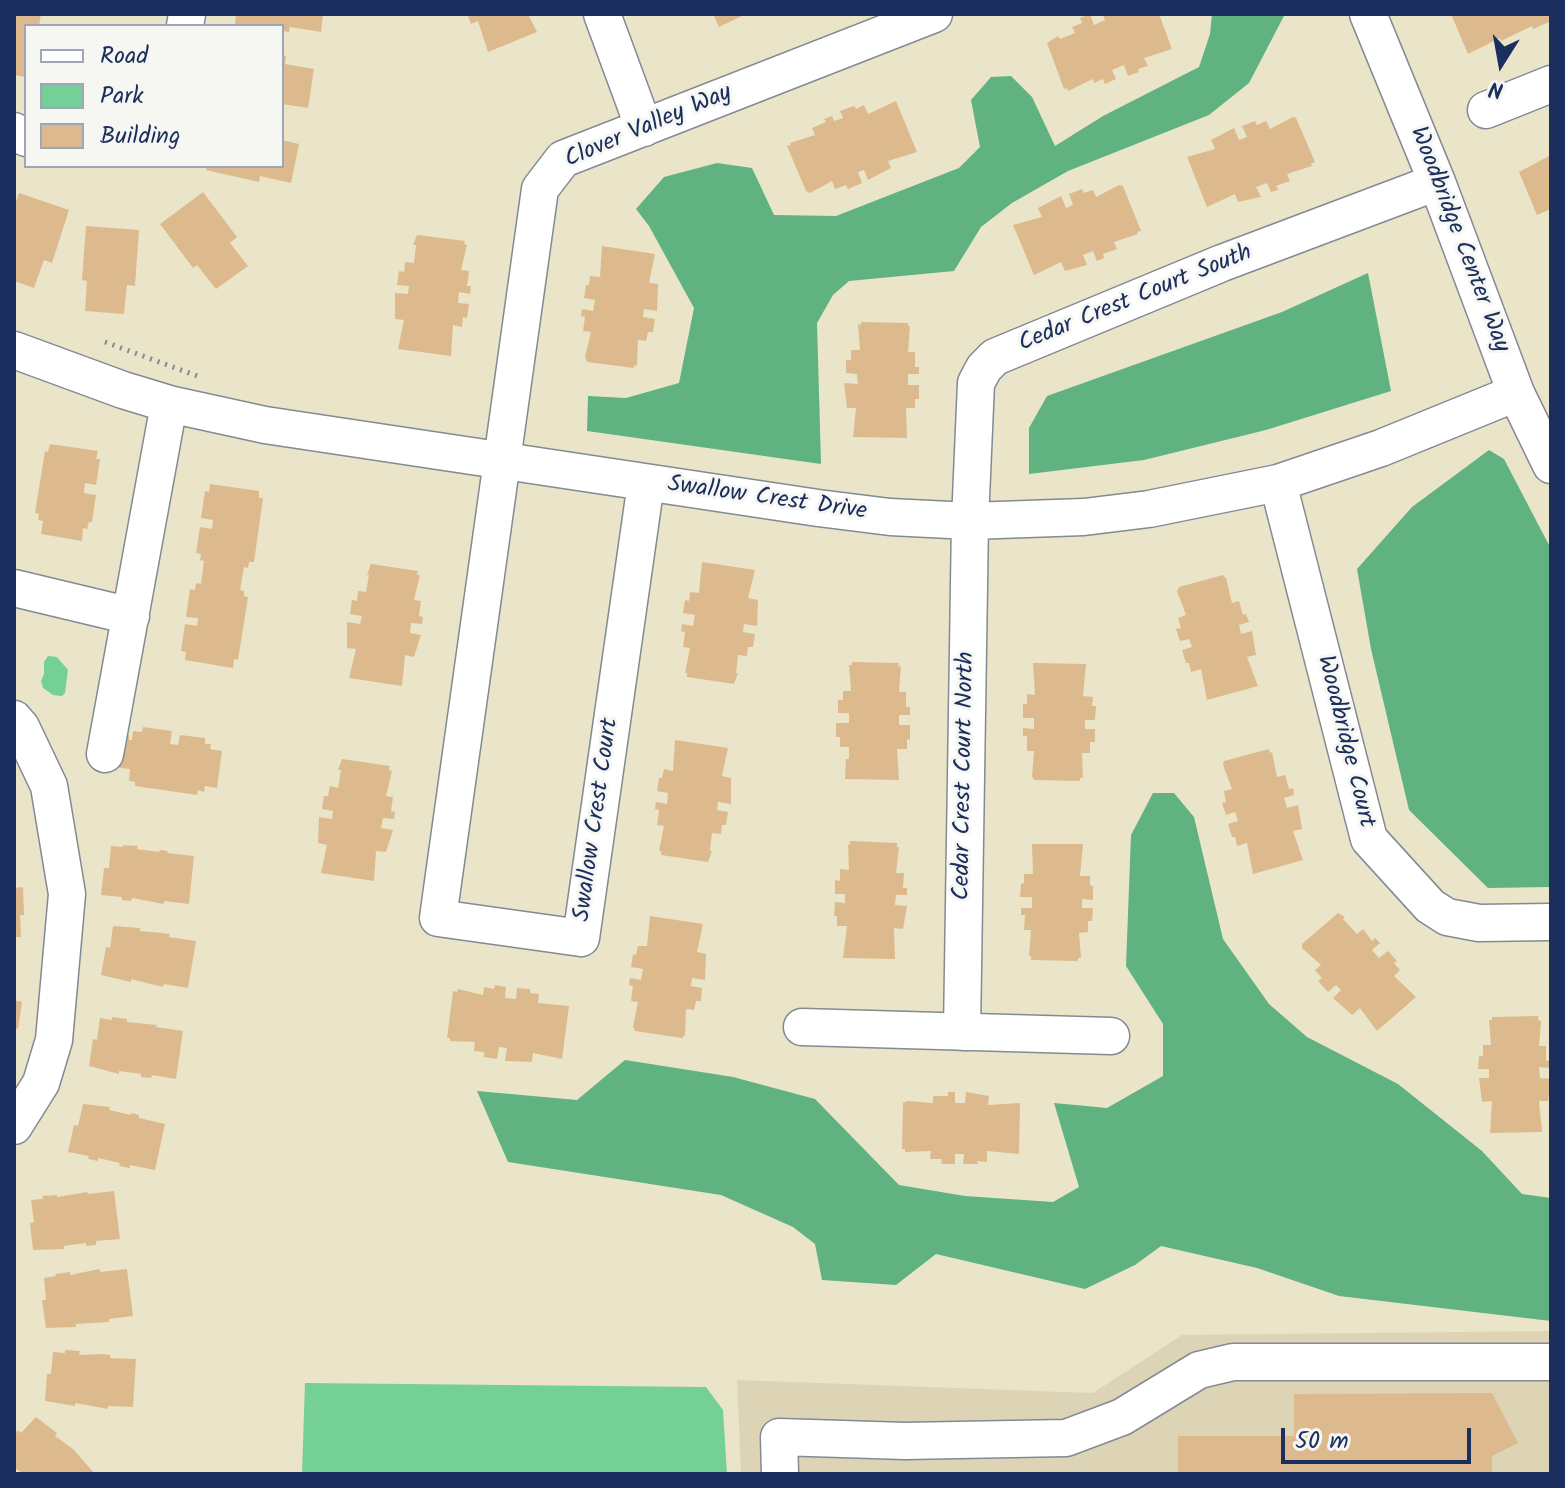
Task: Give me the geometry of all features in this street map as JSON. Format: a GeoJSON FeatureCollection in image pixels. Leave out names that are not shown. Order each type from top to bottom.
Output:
{"type":"FeatureCollection","features":[{"type":"Feature","properties":{"kind":"street"},"geometry":{"type":"LineString","coordinates":[[602,14],[644,128]]}},
{"type":"Feature","properties":{"kind":"street","name":"Clover Valley Way"},"geometry":{"type":"LineString","coordinates":[[503,462],[540,189],[563,159],[934,14]]}},
{"type":"Feature","properties":{"kind":"street","name":"Woodbridge Center Way"},"geometry":{"type":"LineString","coordinates":[[1368,14],[1437,182],[1516,393],[1551,465]]}},
{"type":"Feature","properties":{"kind":"street"},"geometry":{"type":"LineString","coordinates":[[1486,110],[1551,84]]}},
{"type":"Feature","properties":{"kind":"street","name":"Cedar Crest Court South"},"geometry":{"type":"LineString","coordinates":[[970,521],[976,383],[995,357],[1222,263],[1437,182]]}},
{"type":"Feature","properties":{"kind":"street","name":"Swallow Crest Drive"},"geometry":{"type":"LineString","coordinates":[[14,350],[93,381],[169,404],[265,425],[890,517],[970,521],[1084,517],[1149,509],[1278,483],[1381,448],[1516,393]]}},
{"type":"Feature","properties":{"kind":"street"},"geometry":{"type":"LineString","coordinates":[[105,754],[169,404]]}},
{"type":"Feature","properties":{"kind":"street","name":"Swallow Crest Court"},"geometry":{"type":"LineString","coordinates":[[503,462],[438,918],[581,938],[646,483]]}},
{"type":"Feature","properties":{"kind":"street","name":"Woodbridge Court"},"geometry":{"type":"LineString","coordinates":[[1278,483],[1369,839],[1430,906],[1447,917],[1479,923],[1551,922]]}},
{"type":"Feature","properties":{"kind":"street","name":"Cedar Crest Court North"},"geometry":{"type":"LineString","coordinates":[[962,1032],[970,521]]}},
{"type":"Feature","properties":{"kind":"street"},"geometry":{"type":"LineString","coordinates":[[14,588],[131,616]]}},
{"type":"Feature","properties":{"kind":"street"},"geometry":{"type":"LineString","coordinates":[[14,719],[21,727],[49,786],[67,894],[54,1040],[41,1083],[14,1126]]}},
{"type":"Feature","properties":{"kind":"street"},"geometry":{"type":"LineString","coordinates":[[802,1027],[1111,1036]]}},
{"type":"Feature","properties":{"kind":"street"},"geometry":{"type":"LineString","coordinates":[[780,1474],[779,1437],[905,1441],[1066,1438],[1122,1417],[1199,1370],[1233,1362],[1551,1362]]}},
{"type":"Feature","properties":{"kind":"path"},"geometry":{"type":"LineString","coordinates":[[105,342],[205,379]]}},
{"type":"Feature","properties":{"kind":"shaded area"},"geometry":{"type":"Polygon","coordinates":[[[1551,1331],[1551,1474],[741,1474],[737,1380],[1093,1393],[1182,1335],[1551,1331]]]}},
{"type":"Feature","properties":{"kind":"green space"},"geometry":{"type":"Polygon","coordinates":[[[1212,14],[1285,14],[1249,83],[1209,115],[1068,171],[1012,203],[981,227],[954,271],[849,281],[833,295],[817,323],[821,464],[587,431],[588,396],[626,398],[679,383],[694,308],[649,226],[636,209],[664,177],[717,163],[752,168],[774,215],[836,216],[959,168],[980,147],[971,100],[991,77],[1011,76],[1032,97],[1055,146],[1103,116],[1199,67],[1210,34],[1212,14]]]}},
{"type":"Feature","properties":{"kind":"green space"},"geometry":{"type":"Polygon","coordinates":[[[1368,273],[1391,391],[1266,430],[1144,460],[1029,474],[1029,428],[1047,396],[1282,312],[1368,273]]]}},
{"type":"Feature","properties":{"kind":"green space"},"geometry":{"type":"Polygon","coordinates":[[[1489,450],[1504,459],[1551,549],[1551,887],[1488,888],[1409,810],[1371,649],[1357,569],[1412,507],[1489,450]]]}},
{"type":"Feature","properties":{"kind":"green space"},"geometry":{"type":"Polygon","coordinates":[[[48,656],[57,657],[68,670],[62,696],[53,695],[43,688],[41,681],[48,656]]]}},
{"type":"Feature","properties":{"kind":"green space"},"geometry":{"type":"Polygon","coordinates":[[[1153,793],[1174,793],[1194,817],[1223,939],[1269,1004],[1307,1037],[1398,1084],[1482,1151],[1522,1194],[1551,1198],[1551,1321],[1339,1296],[1257,1268],[1161,1246],[1135,1265],[1085,1289],[936,1254],[896,1285],[822,1280],[815,1244],[793,1227],[721,1195],[508,1162],[477,1091],[577,1100],[625,1060],[733,1077],[815,1099],[899,1185],[965,1196],[1053,1202],[1079,1187],[1054,1103],[1107,1108],[1163,1076],[1163,1024],[1126,966],[1131,835],[1153,793]]]}},
{"type":"Feature","properties":{"kind":"green space"},"geometry":{"type":"Polygon","coordinates":[[[305,1383],[706,1387],[723,1410],[727,1474],[302,1474],[305,1383]]]}},
{"type":"Feature","properties":{"kind":"building"},"geometry":{"type":"Polygon","coordinates":[[[14,14],[41,14],[39,24],[24,24],[24,77],[14,75],[14,14]]]}},
{"type":"Feature","properties":{"kind":"building"},"geometry":{"type":"Polygon","coordinates":[[[236,14],[323,14],[321,32],[290,27],[289,32],[284,31],[284,24],[235,24],[236,14]]]}},
{"type":"Feature","properties":{"kind":"building"},"geometry":{"type":"Polygon","coordinates":[[[467,14],[528,14],[537,32],[488,52],[478,21],[471,24],[467,14]]]}},
{"type":"Feature","properties":{"kind":"building"},"geometry":{"type":"Polygon","coordinates":[[[713,14],[746,14],[719,27],[713,14]]]}},
{"type":"Feature","properties":{"kind":"building"},"geometry":{"type":"Polygon","coordinates":[[[1090,14],[1094,25],[1105,20],[1103,14],[1159,14],[1172,49],[1144,58],[1148,66],[1138,69],[1139,72],[1128,76],[1124,65],[1112,70],[1116,79],[1105,84],[1103,79],[1094,83],[1093,79],[1068,91],[1064,89],[1047,43],[1058,36],[1060,39],[1075,33],[1072,27],[1082,23],[1080,18],[1090,14]]]}},
{"type":"Feature","properties":{"kind":"building"},"geometry":{"type":"Polygon","coordinates":[[[1451,14],[1551,14],[1551,18],[1533,29],[1532,26],[1501,41],[1500,38],[1468,54],[1451,14]]]}},
{"type":"Feature","properties":{"kind":"building"},"geometry":{"type":"Polygon","coordinates":[[[284,56],[285,64],[314,69],[308,108],[284,104],[284,56]]]}},
{"type":"Feature","properties":{"kind":"building"},"geometry":{"type":"Polygon","coordinates":[[[896,101],[917,152],[888,161],[891,168],[868,180],[864,170],[858,172],[862,183],[848,189],[846,185],[835,189],[832,181],[810,193],[806,191],[787,146],[790,143],[815,135],[812,128],[826,122],[824,119],[832,116],[834,121],[843,118],[840,111],[864,105],[868,114],[896,101]]]}},
{"type":"Feature","properties":{"kind":"building"},"geometry":{"type":"Polygon","coordinates":[[[1293,117],[1315,162],[1312,166],[1287,174],[1290,181],[1276,186],[1278,190],[1271,192],[1267,183],[1256,187],[1261,197],[1238,202],[1235,194],[1207,207],[1187,157],[1215,149],[1211,140],[1234,128],[1239,140],[1247,137],[1242,126],[1266,121],[1270,129],[1293,117]]]}},
{"type":"Feature","properties":{"kind":"building"},"geometry":{"type":"Polygon","coordinates":[[[284,140],[299,144],[291,183],[260,176],[259,182],[206,170],[284,168],[284,140]]]}},
{"type":"Feature","properties":{"kind":"building"},"geometry":{"type":"Polygon","coordinates":[[[1551,155],[1551,209],[1537,215],[1519,172],[1551,155]]]}},
{"type":"Feature","properties":{"kind":"building"},"geometry":{"type":"Polygon","coordinates":[[[1119,185],[1123,186],[1141,231],[1114,242],[1117,249],[1103,254],[1104,258],[1097,261],[1093,251],[1083,255],[1087,265],[1065,271],[1061,262],[1034,275],[1013,225],[1042,217],[1038,208],[1061,196],[1066,208],[1073,205],[1069,194],[1082,189],[1084,193],[1093,190],[1096,197],[1119,185]]]}},
{"type":"Feature","properties":{"kind":"building"},"geometry":{"type":"Polygon","coordinates":[[[203,192],[237,237],[230,243],[248,266],[216,289],[197,265],[193,268],[160,224],[203,192]]]}},
{"type":"Feature","properties":{"kind":"building"},"geometry":{"type":"Polygon","coordinates":[[[19,193],[69,210],[52,263],[44,260],[34,288],[14,281],[14,207],[19,193]]]}},
{"type":"Feature","properties":{"kind":"building"},"geometry":{"type":"Polygon","coordinates":[[[86,226],[139,230],[135,286],[127,285],[124,314],[85,311],[87,281],[82,280],[86,226]]]}},
{"type":"Feature","properties":{"kind":"building"},"geometry":{"type":"Polygon","coordinates":[[[417,235],[465,241],[467,245],[461,270],[469,271],[467,286],[471,286],[470,294],[459,292],[458,303],[469,304],[467,318],[463,317],[462,327],[453,325],[451,356],[398,349],[404,320],[395,319],[395,293],[408,294],[409,286],[397,285],[399,271],[404,272],[405,262],[414,263],[416,245],[413,245],[417,235]]]}},
{"type":"Feature","properties":{"kind":"building"},"geometry":{"type":"Polygon","coordinates":[[[602,246],[655,254],[649,283],[658,284],[657,311],[644,309],[643,317],[655,319],[653,332],[648,332],[646,341],[638,340],[637,366],[634,365],[634,368],[587,362],[585,357],[591,332],[583,331],[585,317],[581,316],[582,309],[593,311],[595,300],[584,298],[590,276],[600,277],[602,246]]]}},
{"type":"Feature","properties":{"kind":"building"},"geometry":{"type":"Polygon","coordinates":[[[861,322],[908,323],[910,326],[908,352],[915,352],[915,367],[919,367],[919,374],[908,374],[908,385],[919,385],[919,399],[915,399],[915,408],[906,408],[907,438],[853,437],[856,408],[847,408],[844,383],[858,384],[857,374],[846,373],[846,360],[851,360],[851,350],[860,350],[858,324],[861,325],[861,322]]]}},
{"type":"Feature","properties":{"kind":"building"},"geometry":{"type":"Polygon","coordinates":[[[50,444],[98,451],[96,459],[100,459],[96,485],[85,483],[84,493],[96,495],[92,522],[89,522],[87,529],[83,528],[82,541],[41,534],[43,521],[38,520],[39,514],[35,513],[45,451],[48,452],[50,444]]]}},
{"type":"Feature","properties":{"kind":"building"},"geometry":{"type":"Polygon","coordinates":[[[210,484],[259,491],[259,498],[263,498],[254,562],[249,562],[248,568],[244,567],[240,590],[248,597],[238,660],[234,659],[233,668],[185,660],[186,652],[181,651],[185,624],[197,626],[198,618],[186,617],[190,589],[195,590],[196,583],[201,584],[204,561],[200,560],[201,554],[196,553],[200,527],[212,529],[213,520],[201,518],[205,491],[209,492],[210,484]]]}},
{"type":"Feature","properties":{"kind":"building"},"geometry":{"type":"Polygon","coordinates":[[[702,562],[755,570],[748,598],[758,600],[757,626],[744,624],[743,632],[755,634],[753,647],[748,647],[747,656],[738,655],[738,673],[734,684],[687,677],[685,673],[690,648],[683,647],[685,632],[681,631],[682,624],[693,626],[695,615],[683,613],[690,592],[699,593],[702,562]]]}},
{"type":"Feature","properties":{"kind":"building"},"geometry":{"type":"Polygon","coordinates":[[[371,564],[418,571],[417,575],[420,575],[414,600],[421,601],[419,616],[423,617],[422,624],[411,623],[410,633],[421,635],[414,657],[405,655],[402,686],[349,678],[356,649],[347,648],[347,622],[360,624],[362,616],[350,614],[352,600],[357,601],[358,591],[366,592],[371,564]]]}},
{"type":"Feature","properties":{"kind":"building"},"geometry":{"type":"Polygon","coordinates":[[[1223,575],[1232,603],[1239,601],[1243,615],[1246,614],[1249,622],[1239,625],[1241,634],[1252,631],[1256,655],[1247,657],[1258,686],[1207,700],[1201,669],[1191,672],[1182,650],[1192,647],[1189,639],[1180,641],[1176,629],[1181,628],[1178,618],[1186,615],[1177,591],[1179,587],[1223,575]]]}},
{"type":"Feature","properties":{"kind":"building"},"geometry":{"type":"Polygon","coordinates":[[[852,662],[899,663],[898,667],[901,666],[899,692],[906,692],[906,707],[910,707],[910,715],[899,715],[899,725],[910,725],[910,740],[907,739],[907,749],[897,749],[899,780],[845,779],[849,747],[840,747],[836,723],[849,723],[849,713],[838,713],[838,700],[843,700],[843,691],[851,691],[849,665],[852,662]]]}},
{"type":"Feature","properties":{"kind":"building"},"geometry":{"type":"Polygon","coordinates":[[[1033,663],[1086,664],[1083,696],[1093,697],[1092,706],[1096,706],[1095,720],[1085,720],[1085,729],[1095,729],[1095,742],[1090,742],[1090,753],[1082,753],[1083,778],[1080,781],[1034,780],[1032,776],[1034,751],[1027,751],[1027,736],[1023,736],[1023,728],[1034,729],[1034,718],[1023,718],[1023,704],[1027,704],[1027,694],[1035,695],[1033,663]]]}},
{"type":"Feature","properties":{"kind":"building"},"geometry":{"type":"Polygon","coordinates":[[[143,727],[172,731],[170,744],[178,745],[180,735],[205,738],[205,744],[211,744],[210,749],[222,751],[217,788],[205,786],[204,792],[198,790],[197,795],[135,786],[135,782],[129,781],[130,769],[111,767],[115,733],[129,735],[129,740],[132,740],[133,731],[142,732],[143,727]]]}},
{"type":"Feature","properties":{"kind":"building"},"geometry":{"type":"Polygon","coordinates":[[[675,740],[728,748],[722,776],[731,778],[731,804],[718,802],[717,810],[728,812],[726,825],[722,825],[721,834],[712,833],[712,851],[708,862],[661,855],[659,851],[664,826],[657,825],[659,810],[655,809],[656,802],[667,804],[668,793],[657,791],[664,769],[673,771],[675,740]]]}},
{"type":"Feature","properties":{"kind":"building"},"geometry":{"type":"Polygon","coordinates":[[[1269,749],[1277,777],[1285,775],[1289,789],[1293,788],[1294,795],[1284,798],[1287,808],[1298,805],[1302,829],[1293,831],[1303,860],[1253,874],[1247,843],[1237,846],[1228,824],[1238,821],[1235,812],[1226,815],[1222,803],[1226,802],[1224,791],[1232,789],[1223,765],[1224,761],[1269,749]]]}},
{"type":"Feature","properties":{"kind":"building"},"geometry":{"type":"Polygon","coordinates":[[[342,759],[390,766],[389,770],[392,771],[386,796],[393,797],[391,811],[395,812],[394,819],[383,818],[381,828],[393,830],[386,852],[376,851],[374,881],[321,873],[327,845],[318,843],[319,817],[332,819],[333,811],[322,809],[324,796],[328,796],[330,786],[338,788],[341,770],[338,770],[342,759]]]}},
{"type":"Feature","properties":{"kind":"building"},"geometry":{"type":"Polygon","coordinates":[[[850,841],[897,843],[899,847],[896,873],[904,873],[903,888],[907,888],[907,895],[896,895],[895,905],[907,906],[903,929],[894,928],[895,959],[843,958],[847,926],[837,926],[837,916],[834,916],[835,902],[845,903],[845,894],[835,894],[835,880],[840,881],[840,869],[849,870],[850,841]]]}},
{"type":"Feature","properties":{"kind":"building"},"geometry":{"type":"Polygon","coordinates":[[[1032,844],[1083,844],[1080,876],[1090,876],[1093,900],[1082,899],[1082,908],[1093,908],[1088,932],[1079,933],[1081,958],[1078,961],[1031,960],[1029,956],[1031,930],[1024,930],[1025,915],[1021,915],[1021,908],[1032,908],[1032,897],[1020,897],[1024,874],[1033,874],[1032,844]]]}},
{"type":"Feature","properties":{"kind":"building"},"geometry":{"type":"Polygon","coordinates":[[[123,845],[194,856],[189,904],[164,901],[164,904],[132,898],[131,901],[101,895],[104,868],[109,868],[111,846],[123,845]]]}},
{"type":"Feature","properties":{"kind":"building"},"geometry":{"type":"Polygon","coordinates":[[[23,887],[21,937],[14,937],[14,888],[23,887]]]}},
{"type":"Feature","properties":{"kind":"building"},"geometry":{"type":"Polygon","coordinates":[[[1338,913],[1345,917],[1343,919],[1357,934],[1363,929],[1372,941],[1375,938],[1380,943],[1372,950],[1379,958],[1388,951],[1400,970],[1394,976],[1416,997],[1377,1031],[1360,1008],[1352,1015],[1333,998],[1341,990],[1336,985],[1328,992],[1318,981],[1322,978],[1315,970],[1321,965],[1302,948],[1302,944],[1338,913]]]}},
{"type":"Feature","properties":{"kind":"building"},"geometry":{"type":"Polygon","coordinates":[[[650,916],[703,924],[697,952],[706,954],[705,980],[692,978],[691,986],[702,988],[701,1001],[696,1001],[694,1010],[686,1009],[685,1035],[682,1038],[635,1031],[633,1027],[638,1002],[631,1001],[633,986],[629,985],[630,978],[641,980],[643,969],[631,967],[638,946],[647,946],[650,916]]]}},
{"type":"Feature","properties":{"kind":"building"},"geometry":{"type":"Polygon","coordinates":[[[113,926],[140,928],[140,931],[196,941],[188,988],[164,984],[163,987],[101,975],[113,926]]]}},
{"type":"Feature","properties":{"kind":"building"},"geometry":{"type":"Polygon","coordinates":[[[495,985],[506,987],[505,998],[516,999],[517,988],[530,989],[530,993],[539,994],[538,1003],[569,1006],[562,1059],[533,1053],[532,1062],[505,1061],[507,1048],[499,1047],[497,1059],[484,1057],[484,1052],[474,1051],[475,1042],[450,1041],[447,1038],[453,991],[457,992],[458,989],[483,995],[484,987],[494,989],[495,985]]]}},
{"type":"Feature","properties":{"kind":"building"},"geometry":{"type":"Polygon","coordinates":[[[14,1000],[22,1002],[18,1029],[14,1028],[14,1000]]]}},
{"type":"Feature","properties":{"kind":"building"},"geometry":{"type":"Polygon","coordinates":[[[1538,1016],[1541,1021],[1539,1046],[1546,1046],[1546,1061],[1550,1060],[1550,1068],[1539,1067],[1540,1078],[1551,1079],[1548,1101],[1539,1101],[1542,1132],[1490,1133],[1492,1101],[1482,1102],[1479,1078],[1489,1078],[1489,1069],[1478,1069],[1483,1045],[1491,1045],[1489,1020],[1492,1017],[1538,1016]]]}},
{"type":"Feature","properties":{"kind":"building"},"geometry":{"type":"Polygon","coordinates":[[[112,1017],[183,1031],[176,1079],[152,1075],[151,1078],[141,1077],[141,1074],[119,1071],[119,1074],[89,1066],[100,1018],[112,1020],[112,1017]]]}},
{"type":"Feature","properties":{"kind":"building"},"geometry":{"type":"Polygon","coordinates":[[[948,1092],[955,1092],[955,1103],[965,1103],[966,1092],[989,1096],[988,1105],[1020,1103],[1019,1154],[987,1151],[987,1162],[963,1164],[964,1154],[955,1154],[955,1164],[941,1164],[942,1159],[930,1159],[931,1151],[905,1152],[902,1149],[903,1103],[933,1103],[933,1096],[948,1096],[948,1092]]]}},
{"type":"Feature","properties":{"kind":"building"},"geometry":{"type":"Polygon","coordinates":[[[83,1104],[110,1107],[109,1110],[139,1115],[139,1118],[165,1124],[155,1170],[119,1166],[120,1163],[88,1159],[89,1156],[68,1152],[83,1104]]]}},
{"type":"Feature","properties":{"kind":"building"},"geometry":{"type":"Polygon","coordinates":[[[114,1191],[120,1239],[96,1241],[96,1245],[86,1246],[86,1243],[64,1246],[64,1249],[33,1250],[31,1200],[43,1199],[42,1196],[114,1191]]]}},
{"type":"Feature","properties":{"kind":"building"},"geometry":{"type":"Polygon","coordinates":[[[100,1269],[100,1272],[127,1269],[133,1316],[109,1319],[109,1322],[76,1324],[76,1327],[46,1328],[42,1300],[46,1300],[44,1278],[100,1269]]]}},
{"type":"Feature","properties":{"kind":"building"},"geometry":{"type":"Polygon","coordinates":[[[65,1350],[80,1351],[79,1355],[102,1354],[110,1355],[110,1358],[136,1359],[133,1407],[108,1406],[108,1409],[45,1401],[53,1352],[65,1353],[65,1350]]]}},
{"type":"Feature","properties":{"kind":"building"},"geometry":{"type":"Polygon","coordinates":[[[1492,1393],[1518,1443],[1492,1456],[1492,1474],[1178,1474],[1178,1436],[1294,1436],[1294,1394],[1492,1393]]]}},
{"type":"Feature","properties":{"kind":"building"},"geometry":{"type":"Polygon","coordinates":[[[36,1417],[57,1433],[55,1436],[73,1449],[95,1474],[25,1474],[14,1468],[14,1434],[18,1430],[21,1433],[36,1417]]]}}]}
